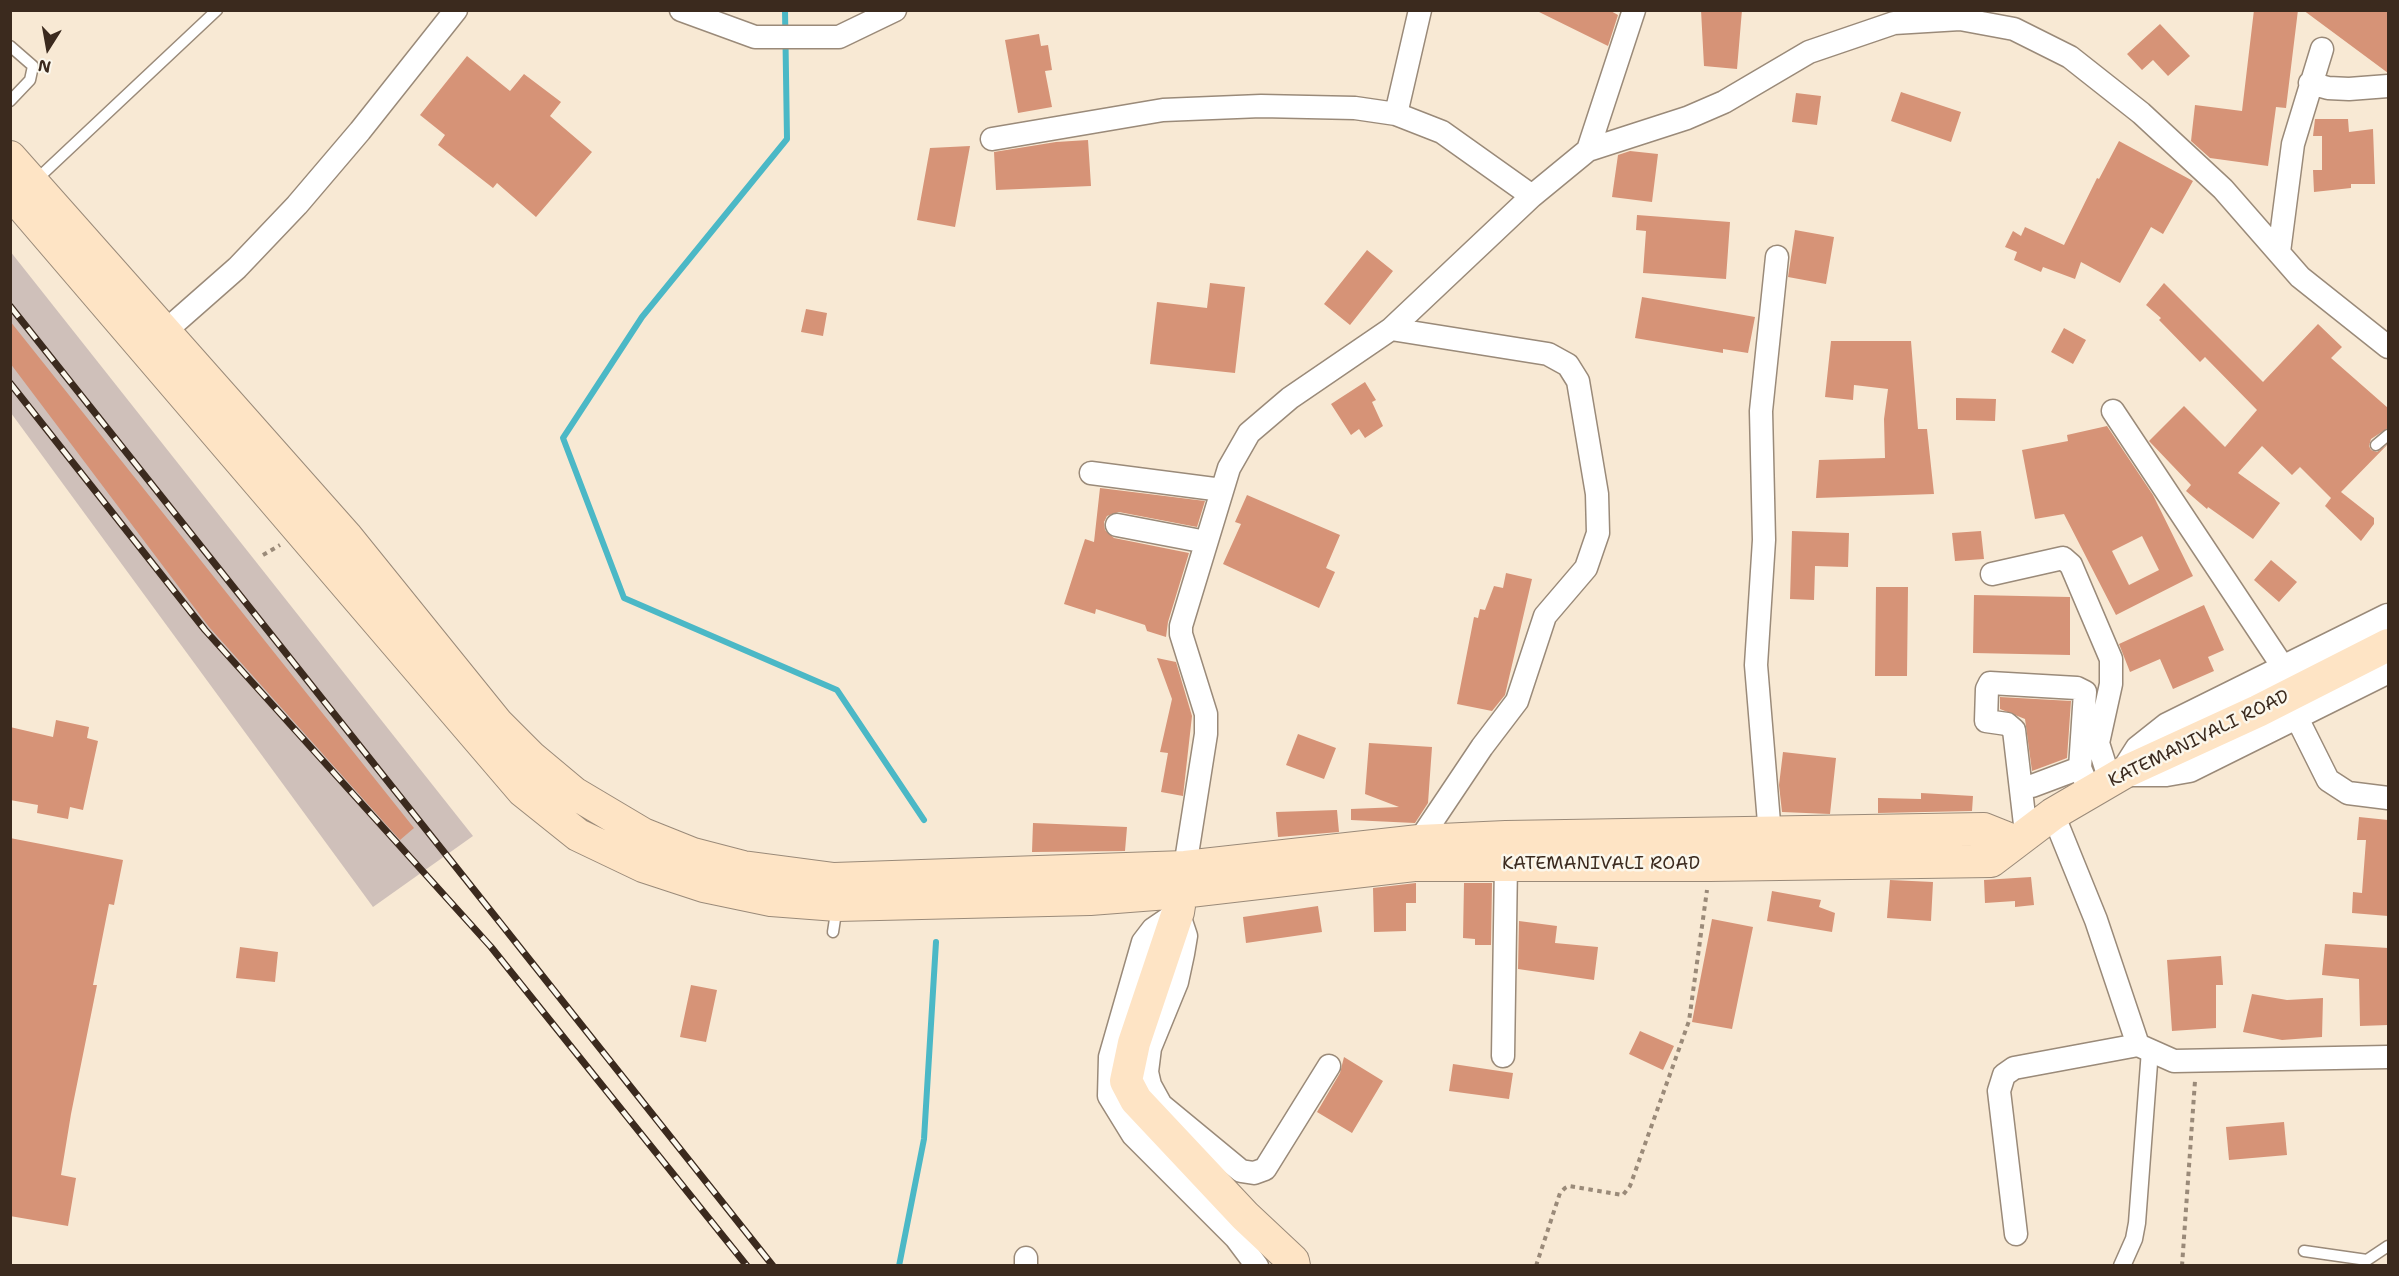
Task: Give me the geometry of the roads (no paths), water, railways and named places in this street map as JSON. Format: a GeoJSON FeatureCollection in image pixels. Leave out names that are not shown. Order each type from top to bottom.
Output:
{"type":"FeatureCollection","features":[{"type":"Feature","properties":{"kind":"main road"},"geometry":{"type":"LineString","coordinates":[[10,156],[20,191],[155,340],[520,767],[523,791],[578,835],[643,866],[704,886],[771,900],[835,900],[970,888],[1090,899],[1182,890],[1134,1043],[1126,1081],[1136,1100],[1294,1266]]}},
{"type":"Feature","properties":{"kind":"main road","name":"KATEMANIVALI ROAD"},"geometry":{"type":"LineString","coordinates":[[1182,890],[1414,865],[1506,863],[1710,865],[1990,861],[2101,778],[2258,711],[2388,645]]}},
{"type":"Feature","properties":{"kind":"main road","name":"KATEMANIVALI ROAD"},"geometry":{"type":"LineString","coordinates":[[1182,890],[1419,841],[1984,830],[2020,837]]}},
{"type":"Feature","properties":{"kind":"street"},"geometry":{"type":"LineString","coordinates":[[155,340],[237,268],[297,205],[360,131],[456,10]]}},
{"type":"Feature","properties":{"kind":"street"},"geometry":{"type":"LineString","coordinates":[[681,10],[754,37],[839,37],[895,10]]}},
{"type":"Feature","properties":{"kind":"street"},"geometry":{"type":"LineString","coordinates":[[1396,114],[1420,10]]}},
{"type":"Feature","properties":{"kind":"street"},"geometry":{"type":"LineString","coordinates":[[1588,150],[1634,10]]}},
{"type":"Feature","properties":{"kind":"street"},"geometry":{"type":"LineString","coordinates":[[1329,1066],[1265,1169],[1254,1173],[1241,1171],[1161,1105],[1147,1072],[1150,1047],[1177,982],[1183,954],[1186,936],[1182,890],[1206,735],[1206,714],[1181,634],[1181,626],[1222,490],[1233,459],[1249,433],[1290,398],[1391,329],[1532,196],[1588,150],[1687,118],[1724,102],[1809,52],[1894,23],[1951,15],[2014,29],[2070,57],[2141,113],[2223,189],[2300,277],[2388,347]]}},
{"type":"Feature","properties":{"kind":"street"},"geometry":{"type":"LineString","coordinates":[[2279,252],[2293,144],[2322,49]]}},
{"type":"Feature","properties":{"kind":"street"},"geometry":{"type":"LineString","coordinates":[[2310,83],[2328,88],[2349,89],[2388,86]]}},
{"type":"Feature","properties":{"kind":"street"},"geometry":{"type":"LineString","coordinates":[[992,139],[1163,110],[1261,106],[1355,108],[1396,114],[1443,132],[1532,196]]}},
{"type":"Feature","properties":{"kind":"street"},"geometry":{"type":"LineString","coordinates":[[1772,864],[1756,665],[1764,540],[1761,411],[1778,257]]}},
{"type":"Feature","properties":{"kind":"street"},"geometry":{"type":"LineString","coordinates":[[1391,329],[1548,354],[1568,365],[1578,381],[1596,494],[1598,533],[1586,568],[1545,616],[1517,701],[1482,747],[1419,841]]}},
{"type":"Feature","properties":{"kind":"street"},"geometry":{"type":"LineString","coordinates":[[2113,411],[2284,670]]}},
{"type":"Feature","properties":{"kind":"street"},"geometry":{"type":"LineString","coordinates":[[1091,473],[1222,490]]}},
{"type":"Feature","properties":{"kind":"street"},"geometry":{"type":"LineString","coordinates":[[1117,525],[1206,542]]}},
{"type":"Feature","properties":{"kind":"street"},"geometry":{"type":"LineString","coordinates":[[1992,574],[2063,558],[2067,560],[2111,659],[2113,672],[2092,723],[2101,778]]}},
{"type":"Feature","properties":{"kind":"street"},"geometry":{"type":"LineString","coordinates":[[2101,778],[2168,727],[2388,618]]}},
{"type":"Feature","properties":{"kind":"street"},"geometry":{"type":"LineString","coordinates":[[2032,786],[2189,768],[2388,669]]}},
{"type":"Feature","properties":{"kind":"street"},"geometry":{"type":"LineString","coordinates":[[2020,837],[2016,736],[2011,726],[2007,724],[1986,721],[1988,685],[1993,682],[2082,689],[2098,743],[2101,778]]}},
{"type":"Feature","properties":{"kind":"street"},"geometry":{"type":"LineString","coordinates":[[2296,716],[2328,780],[2348,793],[2388,798]]}},
{"type":"Feature","properties":{"kind":"street"},"geometry":{"type":"LineString","coordinates":[[2053,814],[2144,1048],[2137,1223],[2134,1239],[2122,1266]]}},
{"type":"Feature","properties":{"kind":"street"},"geometry":{"type":"LineString","coordinates":[[1503,1056],[1506,863]]}},
{"type":"Feature","properties":{"kind":"street"},"geometry":{"type":"LineString","coordinates":[[1182,890],[1143,942],[1110,1057],[1109,1096],[1133,1135],[1236,1238],[1257,1266]]}},
{"type":"Feature","properties":{"kind":"street"},"geometry":{"type":"LineString","coordinates":[[2016,1234],[1999,1090],[2004,1075],[2014,1068],[2144,1048],[2174,1061],[2388,1057]]}},
{"type":"Feature","properties":{"kind":"lane"},"geometry":{"type":"LineString","coordinates":[[20,191],[217,10]]}},
{"type":"Feature","properties":{"kind":"lane"},"geometry":{"type":"LineString","coordinates":[[10,46],[33,66],[30,80],[10,101]]}},
{"type":"Feature","properties":{"kind":"lane"},"geometry":{"type":"LineString","coordinates":[[2376,445],[2388,435]]}},
{"type":"Feature","properties":{"kind":"lane"},"geometry":{"type":"LineString","coordinates":[[2304,1251],[2367,1260],[2388,1246]]}},
{"type":"Feature","properties":{"kind":"waterway"},"geometry":{"type":"LineString","coordinates":[[785,10],[787,139],[642,317],[563,438],[624,598],[837,690],[924,820]]}},
{"type":"Feature","properties":{"kind":"waterway"},"geometry":{"type":"LineString","coordinates":[[899,1266],[924,1139],[936,942]]}},
{"type":"Feature","properties":{"kind":"railway"},"geometry":{"type":"LineString","coordinates":[[10,306],[773,1266]]}},
{"type":"Feature","properties":{"kind":"railway"},"geometry":{"type":"LineString","coordinates":[[10,383],[205,630],[491,947],[747,1266]]}}]}
